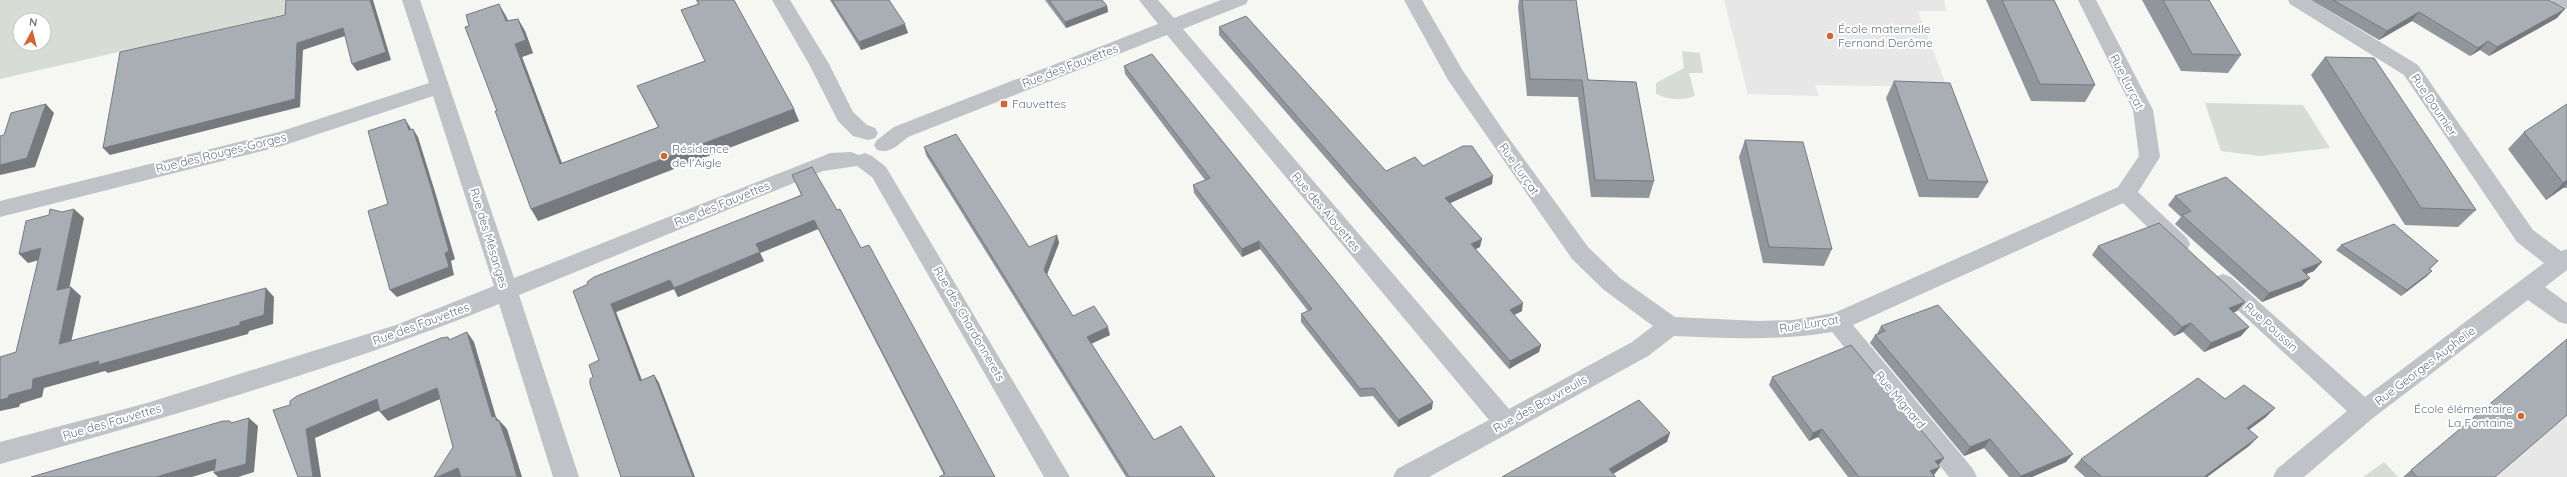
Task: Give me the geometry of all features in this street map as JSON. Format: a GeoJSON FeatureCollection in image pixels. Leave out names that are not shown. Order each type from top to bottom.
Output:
{"type":"FeatureCollection","features":[{"type":"Feature","properties":{"kind":"street","name":"Rue des Mésanges"},"geometry":{"type":"LineString","coordinates":[[411,0],[498,260],[506,292],[566,477]]}},
{"type":"Feature","properties":{"kind":"street","name":"Rue des Chardonnerets"},"geometry":{"type":"LineString","coordinates":[[781,0],[862,148],[1057,477]]}},
{"type":"Feature","properties":{"kind":"street","name":"Rue des Alouettes"},"geometry":{"type":"LineString","coordinates":[[1148,0],[1169,28],[1506,423]]}},
{"type":"Feature","properties":{"kind":"street","name":"Rue des Fauvettes"},"geometry":{"type":"LineString","coordinates":[[0,453],[147,413],[402,333],[901,132],[1239,0]]}},
{"type":"Feature","properties":{"kind":"street","name":"Rue Lurçat"},"geometry":{"type":"LineString","coordinates":[[1413,0],[1455,75],[1580,253],[1612,284],[1670,326],[1758,330],[1793,329],[1837,322],[2126,193],[2138,178],[2150,157],[2143,110],[2087,0]]}},
{"type":"Feature","properties":{"kind":"street","name":"Rue Daumier"},"geometry":{"type":"LineString","coordinates":[[2297,0],[2411,70],[2506,211],[2525,236],[2564,260]]}},
{"type":"Feature","properties":{"kind":"street"},"geometry":{"type":"LineString","coordinates":[[2561,0],[2567,3]]}},
{"type":"Feature","properties":{"kind":"street","name":"Rue des Rouges-Gorges"},"geometry":{"type":"LineString","coordinates":[[0,209],[282,139],[439,87]]}},
{"type":"Feature","properties":{"kind":"street","name":"Rue Poussin"},"geometry":{"type":"LineString","coordinates":[[2126,193],[2202,265],[2364,411]]}},
{"type":"Feature","properties":{"kind":"street","name":"Rue Georges Auphelle"},"geometry":{"type":"LineString","coordinates":[[2286,477],[2364,411],[2529,288],[2564,260]]}},
{"type":"Feature","properties":{"kind":"street"},"geometry":{"type":"LineString","coordinates":[[2529,288],[2567,316]]}},
{"type":"Feature","properties":{"kind":"street","name":"Rue Mignard"},"geometry":{"type":"LineString","coordinates":[[1837,322],[1964,477]]}},
{"type":"Feature","properties":{"kind":"street","name":"Rue des Bouvreuils"},"geometry":{"type":"LineString","coordinates":[[1406,477],[1640,349],[1670,326]]}},
{"type":"Feature","properties":{"kind":"shaded area"},"geometry":{"type":"Polygon","coordinates":[[[0,0],[291,0],[290,13],[0,79],[0,0]]]}},
{"type":"Feature","properties":{"kind":"shaded area","name":"École maternelle Fernand Derôme"},"geometry":{"type":"Polygon","coordinates":[[[1724,0],[1944,0],[1947,11],[1918,11],[1947,87],[1815,85],[1819,96],[1748,94],[1724,0]]]}},
{"type":"Feature","properties":{"kind":"shaded area"},"geometry":{"type":"Polygon","coordinates":[[[1682,51],[1700,53],[1703,73],[1689,73],[1695,96],[1685,99],[1675,99],[1666,98],[1656,94],[1656,83],[1684,68],[1682,51]]]}},
{"type":"Feature","properties":{"kind":"shaded area"},"geometry":{"type":"Polygon","coordinates":[[[2205,103],[2303,105],[2330,148],[2260,156],[2221,151],[2205,103]]]}},
{"type":"Feature","properties":{"kind":"shaded area","name":"École élémentaire La Fontaine"},"geometry":{"type":"Polygon","coordinates":[[[2557,348],[2567,355],[2567,477],[2403,477],[2557,348]]]}},
{"type":"Feature","properties":{"kind":"shaded area"},"geometry":{"type":"Polygon","coordinates":[[[2384,462],[2398,477],[2363,477],[2384,462]]]}},
{"type":"Feature","properties":{"kind":"building"},"geometry":{"type":"Polygon","coordinates":[[[286,0],[370,0],[386,52],[352,64],[343,28],[297,43],[295,99],[103,148],[120,52],[285,15],[286,0]]]}},
{"type":"Feature","properties":{"kind":"building"},"geometry":{"type":"Polygon","coordinates":[[[697,0],[734,0],[794,109],[531,209],[495,111],[497,111],[465,27],[469,26],[466,15],[499,4],[506,21],[518,19],[526,40],[515,44],[560,164],[659,127],[637,86],[705,61],[681,10],[699,4],[697,0]]]}},
{"type":"Feature","properties":{"kind":"building"},"geometry":{"type":"Polygon","coordinates":[[[832,0],[889,0],[905,24],[859,42],[832,0]]]}},
{"type":"Feature","properties":{"kind":"building"},"geometry":{"type":"Polygon","coordinates":[[[1049,0],[1102,0],[1107,6],[1065,22],[1049,0]]]}},
{"type":"Feature","properties":{"kind":"building"},"geometry":{"type":"Polygon","coordinates":[[[1522,0],[1576,0],[1588,80],[1636,82],[1654,181],[1595,180],[1582,80],[1530,79],[1522,0]]]}},
{"type":"Feature","properties":{"kind":"building"},"geometry":{"type":"Polygon","coordinates":[[[2002,0],[2054,0],[2095,85],[2040,84],[2002,0]]]}},
{"type":"Feature","properties":{"kind":"building"},"geometry":{"type":"Polygon","coordinates":[[[2163,0],[2209,0],[2241,55],[2192,54],[2163,0]]]}},
{"type":"Feature","properties":{"kind":"building"},"geometry":{"type":"Polygon","coordinates":[[[2333,0],[2549,0],[2565,9],[2497,47],[2488,41],[2478,48],[2419,12],[2387,31],[2333,0]]]}},
{"type":"Feature","properties":{"kind":"building"},"geometry":{"type":"Polygon","coordinates":[[[1246,16],[1386,171],[1415,157],[1423,166],[1463,146],[1472,146],[1493,176],[1445,198],[1482,239],[1471,244],[1523,303],[1510,310],[1541,345],[1510,361],[1219,27],[1246,16]]]}},
{"type":"Feature","properties":{"kind":"building"},"geometry":{"type":"Polygon","coordinates":[[[1152,54],[1433,402],[1398,420],[1374,388],[1360,389],[1301,314],[1312,309],[1259,241],[1242,249],[1193,185],[1210,178],[1124,66],[1152,54]]]}},
{"type":"Feature","properties":{"kind":"building"},"geometry":{"type":"Polygon","coordinates":[[[2325,57],[2374,58],[2476,210],[2421,208],[2325,57]]]}},
{"type":"Feature","properties":{"kind":"building"},"geometry":{"type":"Polygon","coordinates":[[[1894,81],[1950,83],[1988,182],[1928,180],[1894,81]]]}},
{"type":"Feature","properties":{"kind":"building"},"geometry":{"type":"Polygon","coordinates":[[[46,104],[27,158],[0,165],[0,136],[4,135],[11,113],[46,104]]]}},
{"type":"Feature","properties":{"kind":"building"},"geometry":{"type":"Polygon","coordinates":[[[2567,104],[2567,180],[2563,183],[2524,132],[2567,104]]]}},
{"type":"Feature","properties":{"kind":"building"},"geometry":{"type":"Polygon","coordinates":[[[405,119],[409,130],[413,129],[431,187],[449,251],[445,253],[449,267],[390,290],[368,211],[388,204],[368,131],[405,119]]]}},
{"type":"Feature","properties":{"kind":"building"},"geometry":{"type":"Polygon","coordinates":[[[956,134],[1029,247],[1057,235],[1044,270],[1073,316],[1094,306],[1108,327],[1087,337],[1154,440],[1181,426],[1215,477],[1129,477],[924,147],[956,134]]]}},
{"type":"Feature","properties":{"kind":"building"},"geometry":{"type":"Polygon","coordinates":[[[1745,140],[1803,142],[1832,249],[1769,247],[1745,140]]]}},
{"type":"Feature","properties":{"kind":"building"},"geometry":{"type":"Polygon","coordinates":[[[812,167],[837,210],[840,209],[861,248],[869,245],[995,477],[939,477],[945,474],[814,220],[756,244],[760,252],[674,288],[670,280],[611,304],[640,381],[654,375],[693,477],[621,477],[590,384],[590,379],[593,377],[589,365],[599,360],[573,291],[588,284],[587,282],[594,277],[802,195],[792,175],[812,167]]]}},
{"type":"Feature","properties":{"kind":"building"},"geometry":{"type":"Polygon","coordinates":[[[2226,177],[2322,262],[2302,270],[2310,278],[2269,293],[2182,215],[2191,211],[2175,196],[2226,177]]]}},
{"type":"Feature","properties":{"kind":"building"},"geometry":{"type":"Polygon","coordinates":[[[50,209],[62,212],[74,209],[57,290],[71,287],[59,344],[266,288],[264,315],[240,322],[240,325],[98,365],[99,361],[33,379],[32,389],[9,395],[8,398],[0,400],[0,357],[16,352],[41,248],[19,254],[26,221],[49,215],[50,209]]]}},
{"type":"Feature","properties":{"kind":"building"},"geometry":{"type":"Polygon","coordinates":[[[2159,223],[2245,302],[2229,308],[2249,327],[2211,343],[2191,323],[2182,327],[2098,246],[2159,223]]]}},
{"type":"Feature","properties":{"kind":"building"},"geometry":{"type":"Polygon","coordinates":[[[2394,224],[2438,261],[2429,269],[2432,271],[2407,290],[2341,245],[2394,224]]]}},
{"type":"Feature","properties":{"kind":"building"},"geometry":{"type":"Polygon","coordinates":[[[1938,305],[2073,454],[2021,476],[1990,439],[1970,447],[1875,335],[1885,331],[1881,326],[1938,305]]]}},
{"type":"Feature","properties":{"kind":"building"},"geometry":{"type":"Polygon","coordinates":[[[467,332],[492,417],[495,416],[497,421],[499,420],[517,477],[461,477],[458,468],[434,477],[453,447],[437,388],[380,412],[377,399],[306,429],[313,477],[298,477],[273,410],[290,405],[290,401],[297,396],[441,338],[448,337],[449,340],[467,332]]]}},
{"type":"Feature","properties":{"kind":"building","name":"École élémentaire La Fontaine"},"geometry":{"type":"Polygon","coordinates":[[[2567,339],[2567,415],[2495,477],[2417,477],[2411,470],[2567,339]]]}},
{"type":"Feature","properties":{"kind":"building"},"geometry":{"type":"Polygon","coordinates":[[[1851,345],[1944,458],[1935,461],[1940,467],[1930,471],[1935,477],[1859,477],[1822,429],[1813,433],[1772,377],[1851,345]]]}},
{"type":"Feature","properties":{"kind":"building"},"geometry":{"type":"Polygon","coordinates":[[[2198,378],[2225,399],[2244,385],[2275,408],[2247,428],[2258,437],[2204,477],[2102,477],[2081,459],[2198,378]]]}},
{"type":"Feature","properties":{"kind":"building"},"geometry":{"type":"Polygon","coordinates":[[[1639,400],[1670,433],[1609,469],[1616,477],[1502,477],[1639,400]]]}},
{"type":"Feature","properties":{"kind":"building"},"geometry":{"type":"Polygon","coordinates":[[[249,418],[246,464],[214,473],[216,459],[156,477],[31,477],[223,421],[230,421],[231,423],[249,418]]]}},
{"type":"Feature","properties":{"kind":"place","name":"École maternelle Fernand Derôme"},"geometry":{"type":"Point","coordinates":[1830,36]}},
{"type":"Feature","properties":{"kind":"place","name":"Fauvettes"},"geometry":{"type":"Point","coordinates":[1004,104]}},
{"type":"Feature","properties":{"kind":"place","name":"Résidence de l'Aigle"},"geometry":{"type":"Point","coordinates":[664,156]}},
{"type":"Feature","properties":{"kind":"place","name":"École élémentaire La Fontaine"},"geometry":{"type":"Point","coordinates":[2521,416]}}]}
